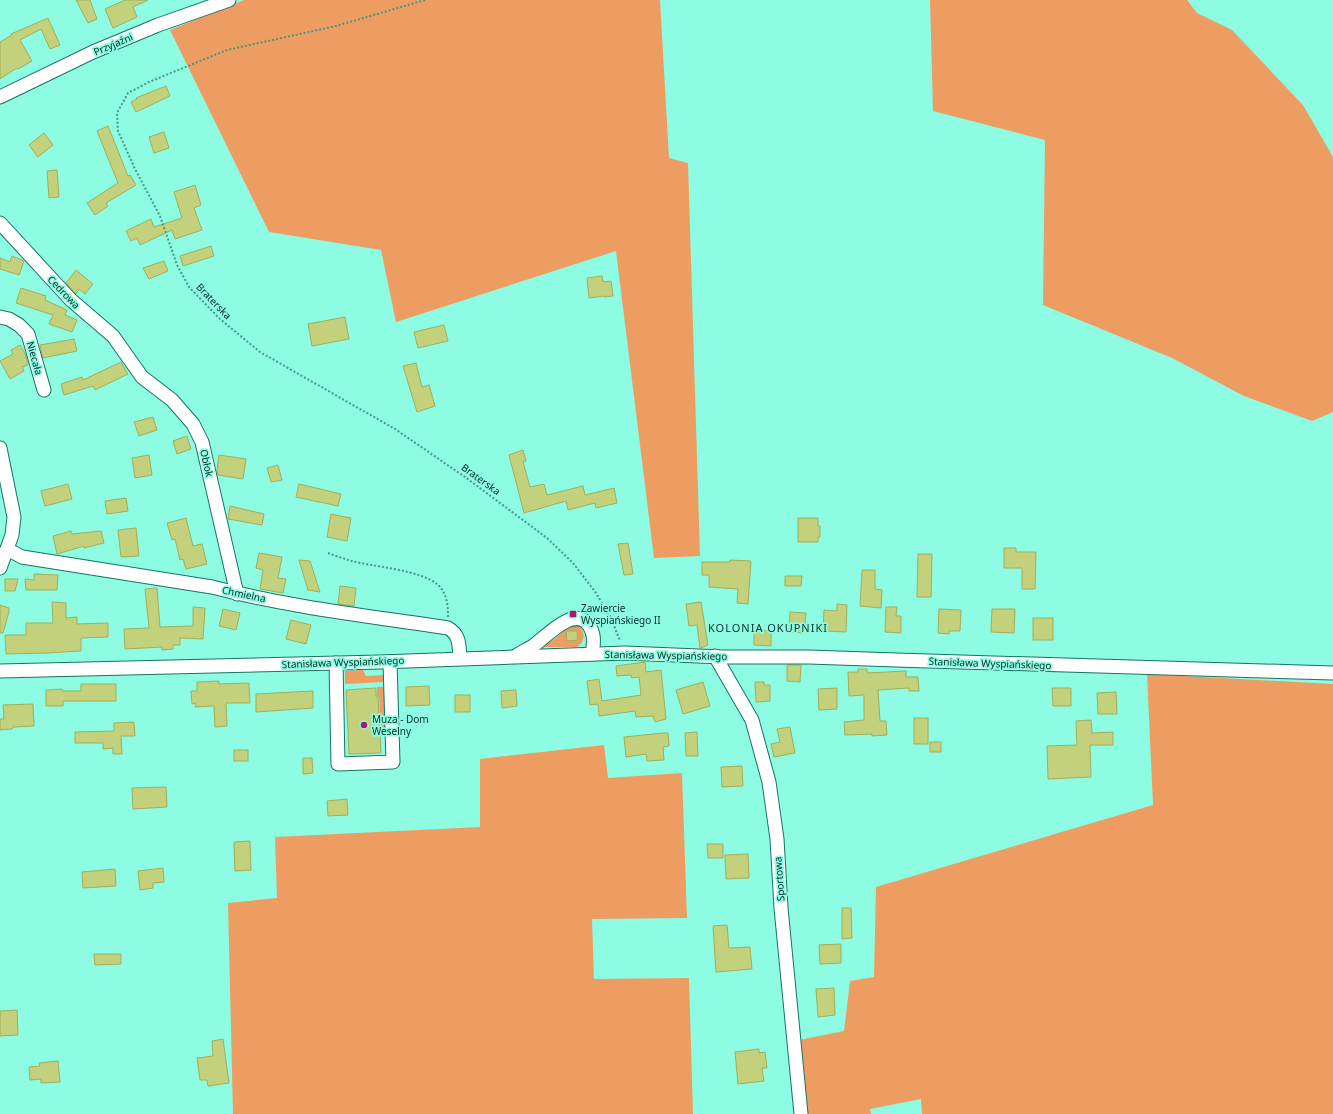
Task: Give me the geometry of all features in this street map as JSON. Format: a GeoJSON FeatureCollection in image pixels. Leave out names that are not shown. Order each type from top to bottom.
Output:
{"type":"FeatureCollection","features":[{"type":"Feature","properties":{"kind":"street","name":"Przyjaźni"},"geometry":{"type":"LineString","coordinates":[[0,97],[93,52],[158,25],[230,0]]}},
{"type":"Feature","properties":{"kind":"street","name":"Cedrowa"},"geometry":{"type":"LineString","coordinates":[[0,222],[71,300],[113,336],[129,359]]}},
{"type":"Feature","properties":{"kind":"street","name":"Niecała"},"geometry":{"type":"LineString","coordinates":[[0,317],[9,319],[28,334],[44,390]]}},
{"type":"Feature","properties":{"kind":"street","name":"Obłok"},"geometry":{"type":"LineString","coordinates":[[129,359],[142,377],[172,400],[194,424],[204,449],[237,594]]}},
{"type":"Feature","properties":{"kind":"street"},"geometry":{"type":"LineString","coordinates":[[0,448],[14,517],[12,535],[0,568]]}},
{"type":"Feature","properties":{"kind":"street","name":"Chmielna"},"geometry":{"type":"LineString","coordinates":[[8,549],[22,558],[212,587],[237,594],[315,608],[448,628]]}},
{"type":"Feature","properties":{"kind":"street"},"geometry":{"type":"LineString","coordinates":[[516,656],[532,646],[564,621],[572,618],[586,622],[591,629],[594,638],[592,654]]}},
{"type":"Feature","properties":{"kind":"street"},"geometry":{"type":"LineString","coordinates":[[448,628],[455,632],[458,641],[460,658]]}},
{"type":"Feature","properties":{"kind":"street","name":"Stanisława Wyspiańskiego"},"geometry":{"type":"LineString","coordinates":[[0,671],[390,662],[460,658],[625,653],[816,657],[1333,673]]}},
{"type":"Feature","properties":{"kind":"street","name":"Sportowa"},"geometry":{"type":"LineString","coordinates":[[715,656],[752,720],[769,782],[777,839],[781,908],[801,1114]]}},
{"type":"Feature","properties":{"kind":"street"},"geometry":{"type":"LineString","coordinates":[[336,663],[338,764],[394,762],[390,662]]}},
{"type":"Feature","properties":{"kind":"path","name":"Braterska"},"geometry":{"type":"LineString","coordinates":[[425,0],[336,26],[227,50],[149,82],[128,93],[117,113],[118,131],[135,169],[160,216],[180,271],[189,287],[220,319],[260,352],[396,429],[465,477],[547,538],[573,563],[596,593],[611,618],[625,653]]}},
{"type":"Feature","properties":{"kind":"path"},"geometry":{"type":"LineString","coordinates":[[328,553],[351,561],[412,573],[432,580],[443,591],[448,603],[448,628]]}},
{"type":"Feature","properties":{"kind":"shaded area"},"geometry":{"type":"Polygon","coordinates":[[[244,0],[660,0],[669,158],[688,163],[700,556],[654,558],[616,251],[396,322],[381,250],[269,232],[170,30],[244,0]]]}},
{"type":"Feature","properties":{"kind":"shaded area"},"geometry":{"type":"Polygon","coordinates":[[[930,0],[1187,0],[1197,13],[1232,30],[1303,105],[1333,157],[1333,412],[1312,421],[1244,396],[1172,358],[1043,305],[1045,140],[933,111],[930,0]]]}},
{"type":"Feature","properties":{"kind":"shaded area"},"geometry":{"type":"Polygon","coordinates":[[[576,625],[582,629],[584,636],[582,642],[577,647],[541,647],[553,640],[569,627],[576,625]]]}},
{"type":"Feature","properties":{"kind":"shaded area"},"geometry":{"type":"Polygon","coordinates":[[[363,670],[366,676],[386,675],[385,682],[345,684],[345,671],[363,670]]]}},
{"type":"Feature","properties":{"kind":"shaded area"},"geometry":{"type":"Polygon","coordinates":[[[1147,674],[1333,684],[1333,1114],[922,1114],[921,1099],[870,1109],[871,1114],[808,1114],[799,1040],[844,1031],[850,981],[874,977],[876,887],[1153,805],[1147,674]]]}},
{"type":"Feature","properties":{"kind":"shaded area"},"geometry":{"type":"Polygon","coordinates":[[[377,687],[385,687],[387,731],[381,736],[379,696],[377,696],[377,687]]]}},
{"type":"Feature","properties":{"kind":"shaded area"},"geometry":{"type":"Polygon","coordinates":[[[604,745],[608,778],[682,773],[687,918],[592,919],[594,979],[689,978],[693,1114],[233,1114],[228,903],[277,898],[275,837],[480,827],[480,759],[604,745]]]}},
{"type":"Feature","properties":{"kind":"building"},"geometry":{"type":"Polygon","coordinates":[[[76,0],[90,0],[97,19],[88,23],[76,0]]]}},
{"type":"Feature","properties":{"kind":"building"},"geometry":{"type":"Polygon","coordinates":[[[125,0],[148,0],[133,7],[137,17],[113,28],[105,9],[125,0]]]}},
{"type":"Feature","properties":{"kind":"building"},"geometry":{"type":"Polygon","coordinates":[[[48,18],[60,45],[50,49],[41,29],[20,40],[32,61],[18,69],[17,68],[0,79],[0,42],[12,35],[11,34],[48,18]]]}},
{"type":"Feature","properties":{"kind":"building"},"geometry":{"type":"Polygon","coordinates":[[[166,86],[170,96],[136,112],[131,102],[137,99],[136,98],[166,86]]]}},
{"type":"Feature","properties":{"kind":"building"},"geometry":{"type":"Polygon","coordinates":[[[108,126],[128,176],[130,175],[136,185],[106,203],[108,206],[95,215],[87,203],[118,183],[97,131],[108,126]]]}},
{"type":"Feature","properties":{"kind":"building"},"geometry":{"type":"Polygon","coordinates":[[[164,132],[169,148],[154,153],[149,137],[164,132]]]}},
{"type":"Feature","properties":{"kind":"building"},"geometry":{"type":"Polygon","coordinates":[[[44,133],[53,145],[38,157],[29,145],[44,133]]]}},
{"type":"Feature","properties":{"kind":"building"},"geometry":{"type":"Polygon","coordinates":[[[57,170],[59,197],[49,198],[47,171],[57,170]]]}},
{"type":"Feature","properties":{"kind":"building"},"geometry":{"type":"Polygon","coordinates":[[[195,185],[201,205],[194,208],[202,230],[175,239],[172,230],[140,245],[137,238],[131,241],[126,231],[151,219],[154,227],[182,218],[174,192],[195,185]]]}},
{"type":"Feature","properties":{"kind":"building"},"geometry":{"type":"Polygon","coordinates":[[[211,246],[214,256],[183,266],[180,256],[211,246]]]}},
{"type":"Feature","properties":{"kind":"building"},"geometry":{"type":"Polygon","coordinates":[[[12,256],[24,261],[19,275],[0,269],[0,258],[10,262],[12,256]]]}},
{"type":"Feature","properties":{"kind":"building"},"geometry":{"type":"Polygon","coordinates":[[[164,261],[168,271],[149,279],[143,268],[164,261]]]}},
{"type":"Feature","properties":{"kind":"building"},"geometry":{"type":"Polygon","coordinates":[[[76,270],[93,284],[85,294],[79,289],[76,294],[66,283],[76,270]]]}},
{"type":"Feature","properties":{"kind":"building"},"geometry":{"type":"Polygon","coordinates":[[[602,276],[603,282],[611,281],[613,296],[589,298],[587,278],[602,276]]]}},
{"type":"Feature","properties":{"kind":"building"},"geometry":{"type":"Polygon","coordinates":[[[21,288],[46,296],[45,300],[67,310],[65,315],[77,320],[72,332],[49,324],[53,315],[16,303],[21,288]]]}},
{"type":"Feature","properties":{"kind":"building"},"geometry":{"type":"Polygon","coordinates":[[[345,317],[349,339],[312,346],[308,324],[345,317]]]}},
{"type":"Feature","properties":{"kind":"building"},"geometry":{"type":"Polygon","coordinates":[[[444,325],[448,341],[418,348],[414,332],[444,325]]]}},
{"type":"Feature","properties":{"kind":"building"},"geometry":{"type":"Polygon","coordinates":[[[74,339],[77,351],[43,358],[40,345],[74,339]]]}},
{"type":"Feature","properties":{"kind":"building"},"geometry":{"type":"Polygon","coordinates":[[[20,345],[26,356],[28,365],[22,367],[24,371],[10,379],[0,361],[13,354],[11,350],[20,345]]]}},
{"type":"Feature","properties":{"kind":"building"},"geometry":{"type":"Polygon","coordinates":[[[121,362],[128,374],[95,390],[93,386],[64,395],[61,384],[82,377],[83,380],[121,362]]]}},
{"type":"Feature","properties":{"kind":"building"},"geometry":{"type":"Polygon","coordinates":[[[416,363],[422,387],[429,385],[435,406],[417,412],[403,366],[416,363]]]}},
{"type":"Feature","properties":{"kind":"building"},"geometry":{"type":"Polygon","coordinates":[[[153,417],[157,430],[139,436],[134,422],[153,417]]]}},
{"type":"Feature","properties":{"kind":"building"},"geometry":{"type":"Polygon","coordinates":[[[187,436],[191,449],[177,454],[173,441],[187,436]]]}},
{"type":"Feature","properties":{"kind":"building"},"geometry":{"type":"Polygon","coordinates":[[[523,450],[526,461],[523,462],[530,487],[544,484],[547,495],[583,486],[585,495],[614,488],[617,503],[596,508],[595,503],[568,510],[566,501],[524,513],[509,455],[523,450]]]}},
{"type":"Feature","properties":{"kind":"building"},"geometry":{"type":"Polygon","coordinates":[[[149,455],[152,475],[135,478],[132,458],[149,455]]]}},
{"type":"Feature","properties":{"kind":"building"},"geometry":{"type":"Polygon","coordinates":[[[219,455],[246,459],[243,479],[218,475],[217,470],[219,455]]]}},
{"type":"Feature","properties":{"kind":"building"},"geometry":{"type":"Polygon","coordinates":[[[278,465],[282,480],[271,482],[267,468],[278,465]]]}},
{"type":"Feature","properties":{"kind":"building"},"geometry":{"type":"Polygon","coordinates":[[[68,484],[72,499],[45,506],[41,491],[68,484]]]}},
{"type":"Feature","properties":{"kind":"building"},"geometry":{"type":"Polygon","coordinates":[[[299,484],[341,494],[338,506],[296,497],[299,484]]]}},
{"type":"Feature","properties":{"kind":"building"},"geometry":{"type":"Polygon","coordinates":[[[126,498],[128,511],[107,514],[105,501],[126,498]]]}},
{"type":"Feature","properties":{"kind":"building"},"geometry":{"type":"Polygon","coordinates":[[[230,506],[264,514],[262,525],[228,519],[230,506]]]}},
{"type":"Feature","properties":{"kind":"building"},"geometry":{"type":"Polygon","coordinates":[[[331,514],[351,518],[347,541],[327,537],[331,514]]]}},
{"type":"Feature","properties":{"kind":"building"},"geometry":{"type":"Polygon","coordinates":[[[186,518],[193,546],[202,544],[207,564],[186,569],[183,559],[180,560],[175,539],[172,540],[167,523],[186,518]]]}},
{"type":"Feature","properties":{"kind":"building"},"geometry":{"type":"Polygon","coordinates":[[[798,518],[818,518],[820,537],[818,537],[818,542],[798,542],[798,518]]]}},
{"type":"Feature","properties":{"kind":"building"},"geometry":{"type":"Polygon","coordinates":[[[136,528],[139,556],[121,557],[118,530],[136,528]]]}},
{"type":"Feature","properties":{"kind":"building"},"geometry":{"type":"Polygon","coordinates":[[[71,531],[72,534],[101,531],[104,543],[84,548],[84,546],[57,554],[53,536],[71,531]]]}},
{"type":"Feature","properties":{"kind":"building"},"geometry":{"type":"Polygon","coordinates":[[[628,543],[633,574],[624,575],[618,544],[628,543]]]}},
{"type":"Feature","properties":{"kind":"building"},"geometry":{"type":"Polygon","coordinates":[[[1004,548],[1016,548],[1016,552],[1036,552],[1035,589],[1022,589],[1022,568],[1004,568],[1004,548]]]}},
{"type":"Feature","properties":{"kind":"building"},"geometry":{"type":"Polygon","coordinates":[[[259,553],[282,557],[278,578],[286,579],[283,593],[260,589],[263,570],[256,568],[259,553]]]}},
{"type":"Feature","properties":{"kind":"building"},"geometry":{"type":"Polygon","coordinates":[[[918,554],[932,554],[931,597],[917,597],[918,554]]]}},
{"type":"Feature","properties":{"kind":"building"},"geometry":{"type":"Polygon","coordinates":[[[299,560],[310,561],[320,592],[308,590],[299,560]]]}},
{"type":"Feature","properties":{"kind":"building"},"geometry":{"type":"Polygon","coordinates":[[[730,560],[751,561],[748,604],[737,603],[738,589],[709,587],[709,575],[702,575],[702,562],[730,562],[730,560]]]}},
{"type":"Feature","properties":{"kind":"building"},"geometry":{"type":"Polygon","coordinates":[[[862,570],[875,570],[875,589],[882,590],[881,608],[860,606],[862,570]]]}},
{"type":"Feature","properties":{"kind":"building"},"geometry":{"type":"Polygon","coordinates":[[[34,574],[58,575],[57,590],[26,590],[25,579],[34,580],[34,574]]]}},
{"type":"Feature","properties":{"kind":"building"},"geometry":{"type":"Polygon","coordinates":[[[785,576],[802,576],[801,586],[785,586],[785,576]]]}},
{"type":"Feature","properties":{"kind":"building"},"geometry":{"type":"Polygon","coordinates":[[[5,579],[18,579],[15,591],[5,591],[5,579]]]}},
{"type":"Feature","properties":{"kind":"building"},"geometry":{"type":"Polygon","coordinates":[[[340,586],[356,588],[354,606],[338,604],[340,586]]]}},
{"type":"Feature","properties":{"kind":"building"},"geometry":{"type":"Polygon","coordinates":[[[157,588],[160,627],[193,626],[193,607],[205,608],[203,639],[180,638],[180,645],[173,645],[173,649],[162,650],[162,647],[125,649],[124,629],[149,628],[145,589],[157,588]]]}},
{"type":"Feature","properties":{"kind":"building"},"geometry":{"type":"Polygon","coordinates":[[[52,602],[66,603],[66,618],[77,617],[77,624],[108,623],[108,637],[81,638],[81,651],[6,654],[5,635],[26,635],[26,623],[53,623],[52,602]]]}},
{"type":"Feature","properties":{"kind":"building"},"geometry":{"type":"Polygon","coordinates":[[[701,602],[708,645],[700,648],[697,625],[689,626],[686,604],[701,602]]]}},
{"type":"Feature","properties":{"kind":"building"},"geometry":{"type":"Polygon","coordinates":[[[837,604],[847,605],[846,632],[823,631],[824,610],[837,611],[837,604]]]}},
{"type":"Feature","properties":{"kind":"building"},"geometry":{"type":"Polygon","coordinates":[[[0,605],[9,608],[3,633],[0,633],[0,605]]]}},
{"type":"Feature","properties":{"kind":"building"},"geometry":{"type":"Polygon","coordinates":[[[886,607],[897,607],[896,616],[901,616],[901,633],[885,632],[886,607]]]}},
{"type":"Feature","properties":{"kind":"building"},"geometry":{"type":"Polygon","coordinates":[[[223,609],[240,613],[236,630],[219,626],[223,609]]]}},
{"type":"Feature","properties":{"kind":"building"},"geometry":{"type":"Polygon","coordinates":[[[939,609],[961,610],[960,631],[949,631],[949,634],[938,633],[939,609]]]}},
{"type":"Feature","properties":{"kind":"building"},"geometry":{"type":"Polygon","coordinates":[[[992,609],[1015,609],[1014,633],[991,632],[992,609]]]}},
{"type":"Feature","properties":{"kind":"building"},"geometry":{"type":"Polygon","coordinates":[[[790,612],[806,613],[804,633],[789,632],[790,612]]]}},
{"type":"Feature","properties":{"kind":"building"},"geometry":{"type":"Polygon","coordinates":[[[1033,618],[1053,618],[1053,640],[1033,640],[1033,618]]]}},
{"type":"Feature","properties":{"kind":"building"},"geometry":{"type":"Polygon","coordinates":[[[291,620],[311,625],[306,644],[286,639],[291,620]]]}},
{"type":"Feature","properties":{"kind":"building"},"geometry":{"type":"Polygon","coordinates":[[[754,630],[771,631],[771,646],[754,645],[754,630]]]}},
{"type":"Feature","properties":{"kind":"building"},"geometry":{"type":"Polygon","coordinates":[[[566,631],[577,631],[578,640],[567,641],[566,631]]]}},
{"type":"Feature","properties":{"kind":"building"},"geometry":{"type":"Polygon","coordinates":[[[645,662],[646,672],[661,670],[666,719],[655,722],[653,716],[636,717],[635,711],[599,716],[598,704],[590,705],[587,681],[599,679],[602,701],[641,695],[639,677],[632,678],[631,675],[617,676],[616,666],[645,662]]]}},
{"type":"Feature","properties":{"kind":"building"},"geometry":{"type":"Polygon","coordinates":[[[787,665],[801,665],[800,682],[787,681],[787,665]]]}},
{"type":"Feature","properties":{"kind":"building"},"geometry":{"type":"Polygon","coordinates":[[[858,669],[867,669],[867,673],[906,671],[906,677],[918,677],[919,691],[909,691],[909,688],[878,690],[880,721],[886,721],[887,735],[845,735],[844,722],[864,720],[864,695],[849,696],[848,672],[858,672],[858,669]]]}},
{"type":"Feature","properties":{"kind":"building"},"geometry":{"type":"Polygon","coordinates":[[[219,681],[219,684],[249,683],[250,703],[226,703],[227,726],[215,727],[214,706],[195,707],[196,703],[192,704],[191,691],[197,691],[197,682],[219,681]]]}},
{"type":"Feature","properties":{"kind":"building"},"geometry":{"type":"Polygon","coordinates":[[[703,682],[710,706],[683,714],[676,690],[703,682]]]}},
{"type":"Feature","properties":{"kind":"building"},"geometry":{"type":"Polygon","coordinates":[[[755,682],[764,682],[764,685],[770,685],[770,701],[756,702],[755,682]]]}},
{"type":"Feature","properties":{"kind":"building"},"geometry":{"type":"Polygon","coordinates":[[[81,684],[116,684],[116,701],[63,701],[63,706],[46,706],[46,690],[62,689],[63,691],[81,691],[81,684]]]}},
{"type":"Feature","properties":{"kind":"building"},"geometry":{"type":"Polygon","coordinates":[[[429,686],[430,705],[406,706],[406,687],[429,686]]]}},
{"type":"Feature","properties":{"kind":"building","name":"Muza - Dom Weselny"},"geometry":{"type":"Polygon","coordinates":[[[376,688],[376,696],[378,696],[381,753],[349,754],[346,690],[376,688]]]}},
{"type":"Feature","properties":{"kind":"building"},"geometry":{"type":"Polygon","coordinates":[[[837,688],[837,709],[819,710],[818,689],[837,688]]]}},
{"type":"Feature","properties":{"kind":"building"},"geometry":{"type":"Polygon","coordinates":[[[1052,688],[1071,688],[1071,706],[1053,706],[1052,688]]]}},
{"type":"Feature","properties":{"kind":"building"},"geometry":{"type":"Polygon","coordinates":[[[516,690],[517,706],[502,708],[501,691],[516,690]]]}},
{"type":"Feature","properties":{"kind":"building"},"geometry":{"type":"Polygon","coordinates":[[[313,691],[313,708],[256,712],[256,694],[313,691]]]}},
{"type":"Feature","properties":{"kind":"building"},"geometry":{"type":"Polygon","coordinates":[[[1116,692],[1117,714],[1098,714],[1097,693],[1116,692]]]}},
{"type":"Feature","properties":{"kind":"building"},"geometry":{"type":"Polygon","coordinates":[[[455,695],[470,695],[470,712],[455,712],[455,695]]]}},
{"type":"Feature","properties":{"kind":"building"},"geometry":{"type":"Polygon","coordinates":[[[33,704],[34,726],[13,727],[12,729],[0,730],[0,719],[4,719],[3,705],[33,704]]]}},
{"type":"Feature","properties":{"kind":"building"},"geometry":{"type":"Polygon","coordinates":[[[914,718],[928,718],[928,744],[914,744],[914,718]]]}},
{"type":"Feature","properties":{"kind":"building"},"geometry":{"type":"Polygon","coordinates":[[[1091,720],[1092,733],[1113,732],[1113,745],[1090,745],[1091,777],[1048,779],[1047,746],[1077,745],[1076,721],[1091,720]]]}},
{"type":"Feature","properties":{"kind":"building"},"geometry":{"type":"Polygon","coordinates":[[[134,722],[135,736],[121,736],[122,754],[113,754],[113,748],[103,749],[103,743],[75,743],[75,732],[114,731],[114,723],[134,722]]]}},
{"type":"Feature","properties":{"kind":"building"},"geometry":{"type":"Polygon","coordinates":[[[790,727],[795,753],[774,757],[771,744],[780,742],[777,729],[790,727]]]}},
{"type":"Feature","properties":{"kind":"building"},"geometry":{"type":"Polygon","coordinates":[[[697,732],[698,756],[686,756],[685,733],[697,732]]]}},
{"type":"Feature","properties":{"kind":"building"},"geometry":{"type":"Polygon","coordinates":[[[668,733],[669,746],[663,747],[664,760],[647,761],[646,754],[626,757],[624,737],[668,733]]]}},
{"type":"Feature","properties":{"kind":"building"},"geometry":{"type":"Polygon","coordinates":[[[930,742],[941,742],[941,752],[930,752],[930,742]]]}},
{"type":"Feature","properties":{"kind":"building"},"geometry":{"type":"Polygon","coordinates":[[[234,750],[248,750],[248,761],[234,761],[234,750]]]}},
{"type":"Feature","properties":{"kind":"building"},"geometry":{"type":"Polygon","coordinates":[[[303,758],[312,758],[313,773],[303,774],[303,758]]]}},
{"type":"Feature","properties":{"kind":"building"},"geometry":{"type":"Polygon","coordinates":[[[742,766],[743,786],[722,787],[721,767],[742,766]]]}},
{"type":"Feature","properties":{"kind":"building"},"geometry":{"type":"Polygon","coordinates":[[[166,787],[167,807],[133,809],[132,788],[166,787]]]}},
{"type":"Feature","properties":{"kind":"building"},"geometry":{"type":"Polygon","coordinates":[[[347,799],[348,815],[328,816],[327,801],[347,799]]]}},
{"type":"Feature","properties":{"kind":"building"},"geometry":{"type":"Polygon","coordinates":[[[250,841],[251,870],[235,871],[234,842],[250,841]]]}},
{"type":"Feature","properties":{"kind":"building"},"geometry":{"type":"Polygon","coordinates":[[[707,844],[723,844],[723,858],[708,858],[707,844]]]}},
{"type":"Feature","properties":{"kind":"building"},"geometry":{"type":"Polygon","coordinates":[[[748,854],[749,878],[726,879],[725,855],[748,854]]]}},
{"type":"Feature","properties":{"kind":"building"},"geometry":{"type":"Polygon","coordinates":[[[163,868],[164,882],[153,883],[153,888],[140,890],[138,871],[163,868]]]}},
{"type":"Feature","properties":{"kind":"building"},"geometry":{"type":"Polygon","coordinates":[[[115,869],[116,886],[83,888],[82,872],[115,869]]]}},
{"type":"Feature","properties":{"kind":"building"},"geometry":{"type":"Polygon","coordinates":[[[842,908],[851,908],[852,938],[842,939],[842,908]]]}},
{"type":"Feature","properties":{"kind":"building"},"geometry":{"type":"Polygon","coordinates":[[[727,925],[729,948],[750,947],[752,969],[716,972],[713,926],[727,925]]]}},
{"type":"Feature","properties":{"kind":"building"},"geometry":{"type":"Polygon","coordinates":[[[841,944],[841,963],[820,964],[819,945],[841,944]]]}},
{"type":"Feature","properties":{"kind":"building"},"geometry":{"type":"Polygon","coordinates":[[[94,954],[121,954],[121,964],[95,965],[94,954]]]}},
{"type":"Feature","properties":{"kind":"building"},"geometry":{"type":"Polygon","coordinates":[[[834,988],[835,1015],[818,1017],[816,989],[834,988]]]}},
{"type":"Feature","properties":{"kind":"building"},"geometry":{"type":"Polygon","coordinates":[[[17,1010],[18,1035],[0,1036],[0,1011],[17,1010]]]}},
{"type":"Feature","properties":{"kind":"building"},"geometry":{"type":"Polygon","coordinates":[[[223,1039],[229,1083],[208,1086],[207,1080],[200,1080],[197,1058],[213,1056],[212,1041],[223,1039]]]}},
{"type":"Feature","properties":{"kind":"building"},"geometry":{"type":"Polygon","coordinates":[[[759,1049],[759,1053],[765,1052],[767,1068],[762,1068],[764,1081],[738,1084],[735,1052],[759,1049]]]}},
{"type":"Feature","properties":{"kind":"building"},"geometry":{"type":"Polygon","coordinates":[[[58,1061],[60,1082],[41,1083],[41,1079],[30,1080],[29,1067],[40,1066],[39,1063],[58,1061]]]}},
{"type":"Feature","properties":{"kind":"place","name":"Zawiercie Wyspiańskiego II"},"geometry":{"type":"Point","coordinates":[573,614]}},
{"type":"Feature","properties":{"kind":"place","name":"Muza - Dom Weselny"},"geometry":{"type":"Point","coordinates":[364,725]}},
{"type":"Feature","properties":{"kind":"district","name":"KOLONIA OKUPNIKI"},"geometry":{"type":"Point","coordinates":[768,628]}}]}
